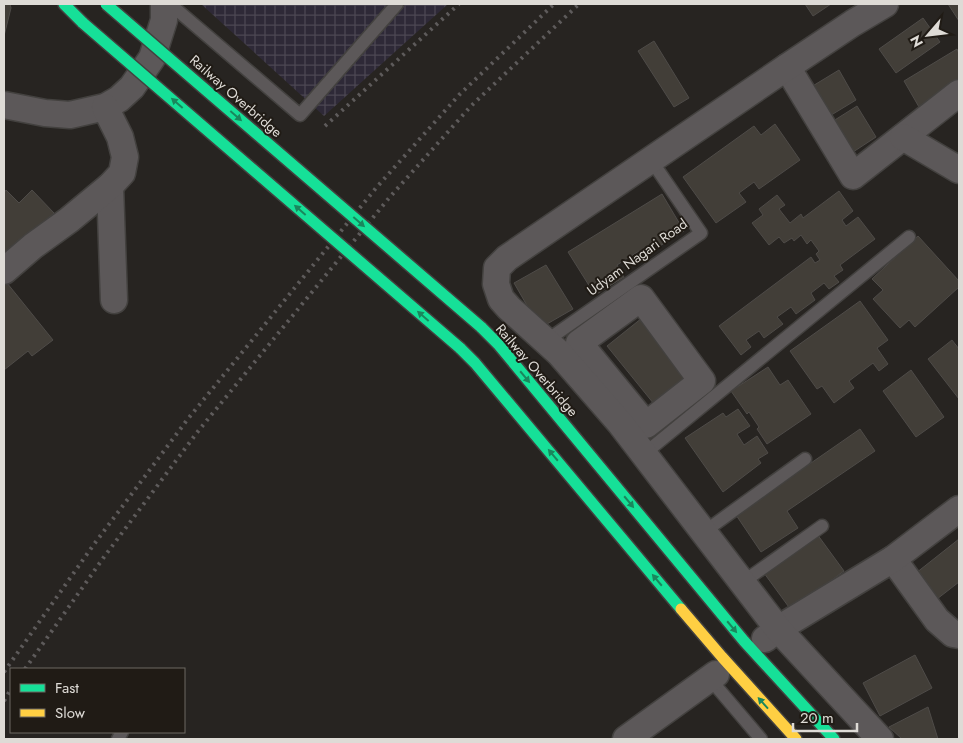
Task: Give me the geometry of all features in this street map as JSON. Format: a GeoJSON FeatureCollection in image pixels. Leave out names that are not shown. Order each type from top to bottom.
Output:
{"type":"FeatureCollection","features":[{"type":"Feature","properties":{"kind":"main road"},"geometry":{"type":"LineString","coordinates":[[64,4],[460,348],[722,657],[796,739]]}},
{"type":"Feature","properties":{"kind":"main road","name":"Railway Overbridge"},"geometry":{"type":"LineString","coordinates":[[106,4],[481,327],[498,344],[744,640],[834,739]]}},
{"type":"Feature","properties":{"kind":"street"},"geometry":{"type":"LineString","coordinates":[[4,105],[45,113],[70,115],[105,108],[132,88],[152,58],[164,20],[164,4]]}},
{"type":"Feature","properties":{"kind":"street"},"geometry":{"type":"LineString","coordinates":[[880,739],[771,635],[743,582],[620,423],[612,399],[579,343],[641,298],[702,381],[646,425],[612,399],[509,308],[501,299],[496,284],[498,268],[506,258],[787,67],[885,4]]}},
{"type":"Feature","properties":{"kind":"street"},"geometry":{"type":"LineString","coordinates":[[787,67],[852,176],[959,93]]}},
{"type":"Feature","properties":{"kind":"street"},"geometry":{"type":"LineString","coordinates":[[4,270],[110,186],[122,173],[125,157],[120,137],[105,108]]}},
{"type":"Feature","properties":{"kind":"street"},"geometry":{"type":"LineString","coordinates":[[903,137],[959,170]]}},
{"type":"Feature","properties":{"kind":"street"},"geometry":{"type":"LineString","coordinates":[[110,186],[114,300]]}},
{"type":"Feature","properties":{"kind":"street"},"geometry":{"type":"LineString","coordinates":[[771,635],[893,560],[959,509]]}},
{"type":"Feature","properties":{"kind":"street"},"geometry":{"type":"LineString","coordinates":[[893,560],[937,620],[953,634],[959,635]]}},
{"type":"Feature","properties":{"kind":"street"},"geometry":{"type":"LineString","coordinates":[[626,739],[713,676]]}},
{"type":"Feature","properties":{"kind":"lane"},"geometry":{"type":"LineString","coordinates":[[170,4],[300,115],[397,4]]}},
{"type":"Feature","properties":{"kind":"lane","name":"Udyam Nagari Road"},"geometry":{"type":"LineString","coordinates":[[546,341],[700,233],[651,160]]}},
{"type":"Feature","properties":{"kind":"lane"},"geometry":{"type":"LineString","coordinates":[[644,454],[909,237]]}},
{"type":"Feature","properties":{"kind":"lane"},"geometry":{"type":"LineString","coordinates":[[704,532],[804,460]]}},
{"type":"Feature","properties":{"kind":"lane"},"geometry":{"type":"LineString","coordinates":[[743,582],[822,526]]}},
{"type":"Feature","properties":{"kind":"lane"},"geometry":{"type":"LineString","coordinates":[[713,676],[761,739]]}},
{"type":"Feature","properties":{"kind":"shaded area"},"geometry":{"type":"Polygon","coordinates":[[[201,4],[448,4],[324,116],[201,4]]]}},
{"type":"Feature","properties":{"kind":"building"},"geometry":{"type":"Polygon","coordinates":[[[4,4],[10,4],[11,8],[4,36],[4,4]]]}},
{"type":"Feature","properties":{"kind":"building"},"geometry":{"type":"Polygon","coordinates":[[[805,4],[831,4],[813,16],[805,4]]]}},
{"type":"Feature","properties":{"kind":"building"},"geometry":{"type":"Polygon","coordinates":[[[948,4],[959,4],[959,21],[948,4]]]}},
{"type":"Feature","properties":{"kind":"building"},"geometry":{"type":"Polygon","coordinates":[[[923,18],[940,42],[896,73],[879,49],[923,18]]]}},
{"type":"Feature","properties":{"kind":"building"},"geometry":{"type":"Polygon","coordinates":[[[654,41],[689,98],[674,107],[638,51],[654,41]]]}},
{"type":"Feature","properties":{"kind":"building"},"geometry":{"type":"Polygon","coordinates":[[[957,49],[959,54],[959,82],[919,107],[904,81],[957,49]]]}},
{"type":"Feature","properties":{"kind":"building"},"geometry":{"type":"Polygon","coordinates":[[[839,70],[856,100],[823,120],[806,90],[839,70]]]}},
{"type":"Feature","properties":{"kind":"building"},"geometry":{"type":"Polygon","coordinates":[[[857,106],[876,137],[850,154],[830,123],[857,106]]]}},
{"type":"Feature","properties":{"kind":"building"},"geometry":{"type":"Polygon","coordinates":[[[775,124],[800,160],[759,189],[754,182],[739,193],[746,202],[716,223],[683,177],[754,126],[761,135],[775,124]]]}},
{"type":"Feature","properties":{"kind":"building"},"geometry":{"type":"Polygon","coordinates":[[[6,190],[19,203],[32,190],[54,213],[4,259],[4,193],[6,190]]]}},
{"type":"Feature","properties":{"kind":"building"},"geometry":{"type":"Polygon","coordinates":[[[839,191],[853,211],[842,220],[846,226],[858,217],[875,239],[840,265],[843,270],[834,276],[839,282],[829,289],[824,283],[811,293],[815,300],[796,314],[791,307],[777,317],[783,324],[764,338],[759,331],[746,340],[751,347],[741,355],[719,326],[811,257],[815,263],[820,260],[816,254],[819,251],[811,240],[807,244],[801,235],[794,241],[792,238],[784,243],[779,237],[769,245],[752,223],[763,215],[759,209],[777,195],[785,205],[779,209],[790,223],[801,214],[803,218],[839,191]]]}},
{"type":"Feature","properties":{"kind":"building"},"geometry":{"type":"Polygon","coordinates":[[[662,194],[684,231],[650,252],[649,250],[642,255],[639,251],[617,265],[624,277],[595,295],[568,252],[662,194]]]}},
{"type":"Feature","properties":{"kind":"building"},"geometry":{"type":"Polygon","coordinates":[[[918,236],[959,281],[959,287],[915,327],[909,320],[900,328],[873,299],[883,290],[872,279],[918,236]]]}},
{"type":"Feature","properties":{"kind":"building"},"geometry":{"type":"Polygon","coordinates":[[[546,265],[573,309],[540,328],[514,283],[546,265]]]}},
{"type":"Feature","properties":{"kind":"building"},"geometry":{"type":"Polygon","coordinates":[[[7,283],[53,340],[32,356],[28,351],[4,370],[4,285],[7,283]]]}},
{"type":"Feature","properties":{"kind":"building"},"geometry":{"type":"Polygon","coordinates":[[[860,301],[888,340],[877,348],[888,364],[879,371],[873,363],[849,381],[854,388],[834,403],[822,386],[817,389],[790,351],[860,301]]]}},
{"type":"Feature","properties":{"kind":"building"},"geometry":{"type":"Polygon","coordinates":[[[642,318],[687,379],[654,404],[607,346],[642,318]]]}},
{"type":"Feature","properties":{"kind":"building"},"geometry":{"type":"Polygon","coordinates":[[[952,340],[959,349],[959,399],[928,359],[952,340]]]}},
{"type":"Feature","properties":{"kind":"building"},"geometry":{"type":"Polygon","coordinates":[[[768,367],[780,385],[788,380],[811,414],[767,444],[749,412],[747,414],[731,391],[768,367]]]}},
{"type":"Feature","properties":{"kind":"building"},"geometry":{"type":"Polygon","coordinates":[[[911,370],[944,417],[916,437],[883,391],[911,370]]]}},
{"type":"Feature","properties":{"kind":"building"},"geometry":{"type":"Polygon","coordinates":[[[738,409],[750,426],[737,434],[744,445],[757,436],[768,453],[758,459],[761,463],[723,492],[685,438],[723,413],[726,417],[738,409]]]}},
{"type":"Feature","properties":{"kind":"building"},"geometry":{"type":"Polygon","coordinates":[[[860,429],[875,451],[787,511],[798,528],[761,552],[736,515],[860,429]]]}},
{"type":"Feature","properties":{"kind":"building"},"geometry":{"type":"Polygon","coordinates":[[[817,534],[844,571],[791,610],[764,573],[817,534]]]}},
{"type":"Feature","properties":{"kind":"building"},"geometry":{"type":"Polygon","coordinates":[[[959,539],[959,582],[937,599],[916,573],[959,539]]]}},
{"type":"Feature","properties":{"kind":"building"},"geometry":{"type":"Polygon","coordinates":[[[915,655],[932,688],[880,716],[863,683],[915,655]]]}},
{"type":"Feature","properties":{"kind":"building"},"geometry":{"type":"Polygon","coordinates":[[[928,707],[938,739],[902,739],[889,727],[928,707]]]}},
{"type":"Feature","properties":{"kind":"railway"},"geometry":{"type":"LineString","coordinates":[[325,126],[459,4]]}},
{"type":"Feature","properties":{"kind":"railway"},"geometry":{"type":"LineString","coordinates":[[4,672],[92,547],[187,420],[376,188],[459,95],[554,4]]}},
{"type":"Feature","properties":{"kind":"railway"},"geometry":{"type":"LineString","coordinates":[[26,668],[104,557],[199,430],[389,198],[471,106],[579,4]]}},
{"type":"Feature","properties":{"kind":"railway"},"geometry":{"type":"LineString","coordinates":[[4,701],[10,691]]}},
{"type":"Feature","properties":{"kind":"traffic: fast"},"geometry":{"type":"LineString","coordinates":[[64,4],[83,23]]}},
{"type":"Feature","properties":{"kind":"traffic: fast"},"geometry":{"type":"LineString","coordinates":[[106,4],[481,327]]}},
{"type":"Feature","properties":{"kind":"traffic: fast"},"geometry":{"type":"LineString","coordinates":[[83,23],[460,348]]}},
{"type":"Feature","properties":{"kind":"traffic: fast"},"geometry":{"type":"LineString","coordinates":[[481,327],[498,344],[744,641],[834,739]]}},
{"type":"Feature","properties":{"kind":"traffic: fast"},"geometry":{"type":"LineString","coordinates":[[460,348],[475,363],[681,609]]}},
{"type":"Feature","properties":{"kind":"traffic: slow"},"geometry":{"type":"LineString","coordinates":[[681,609],[796,739]]}}]}
